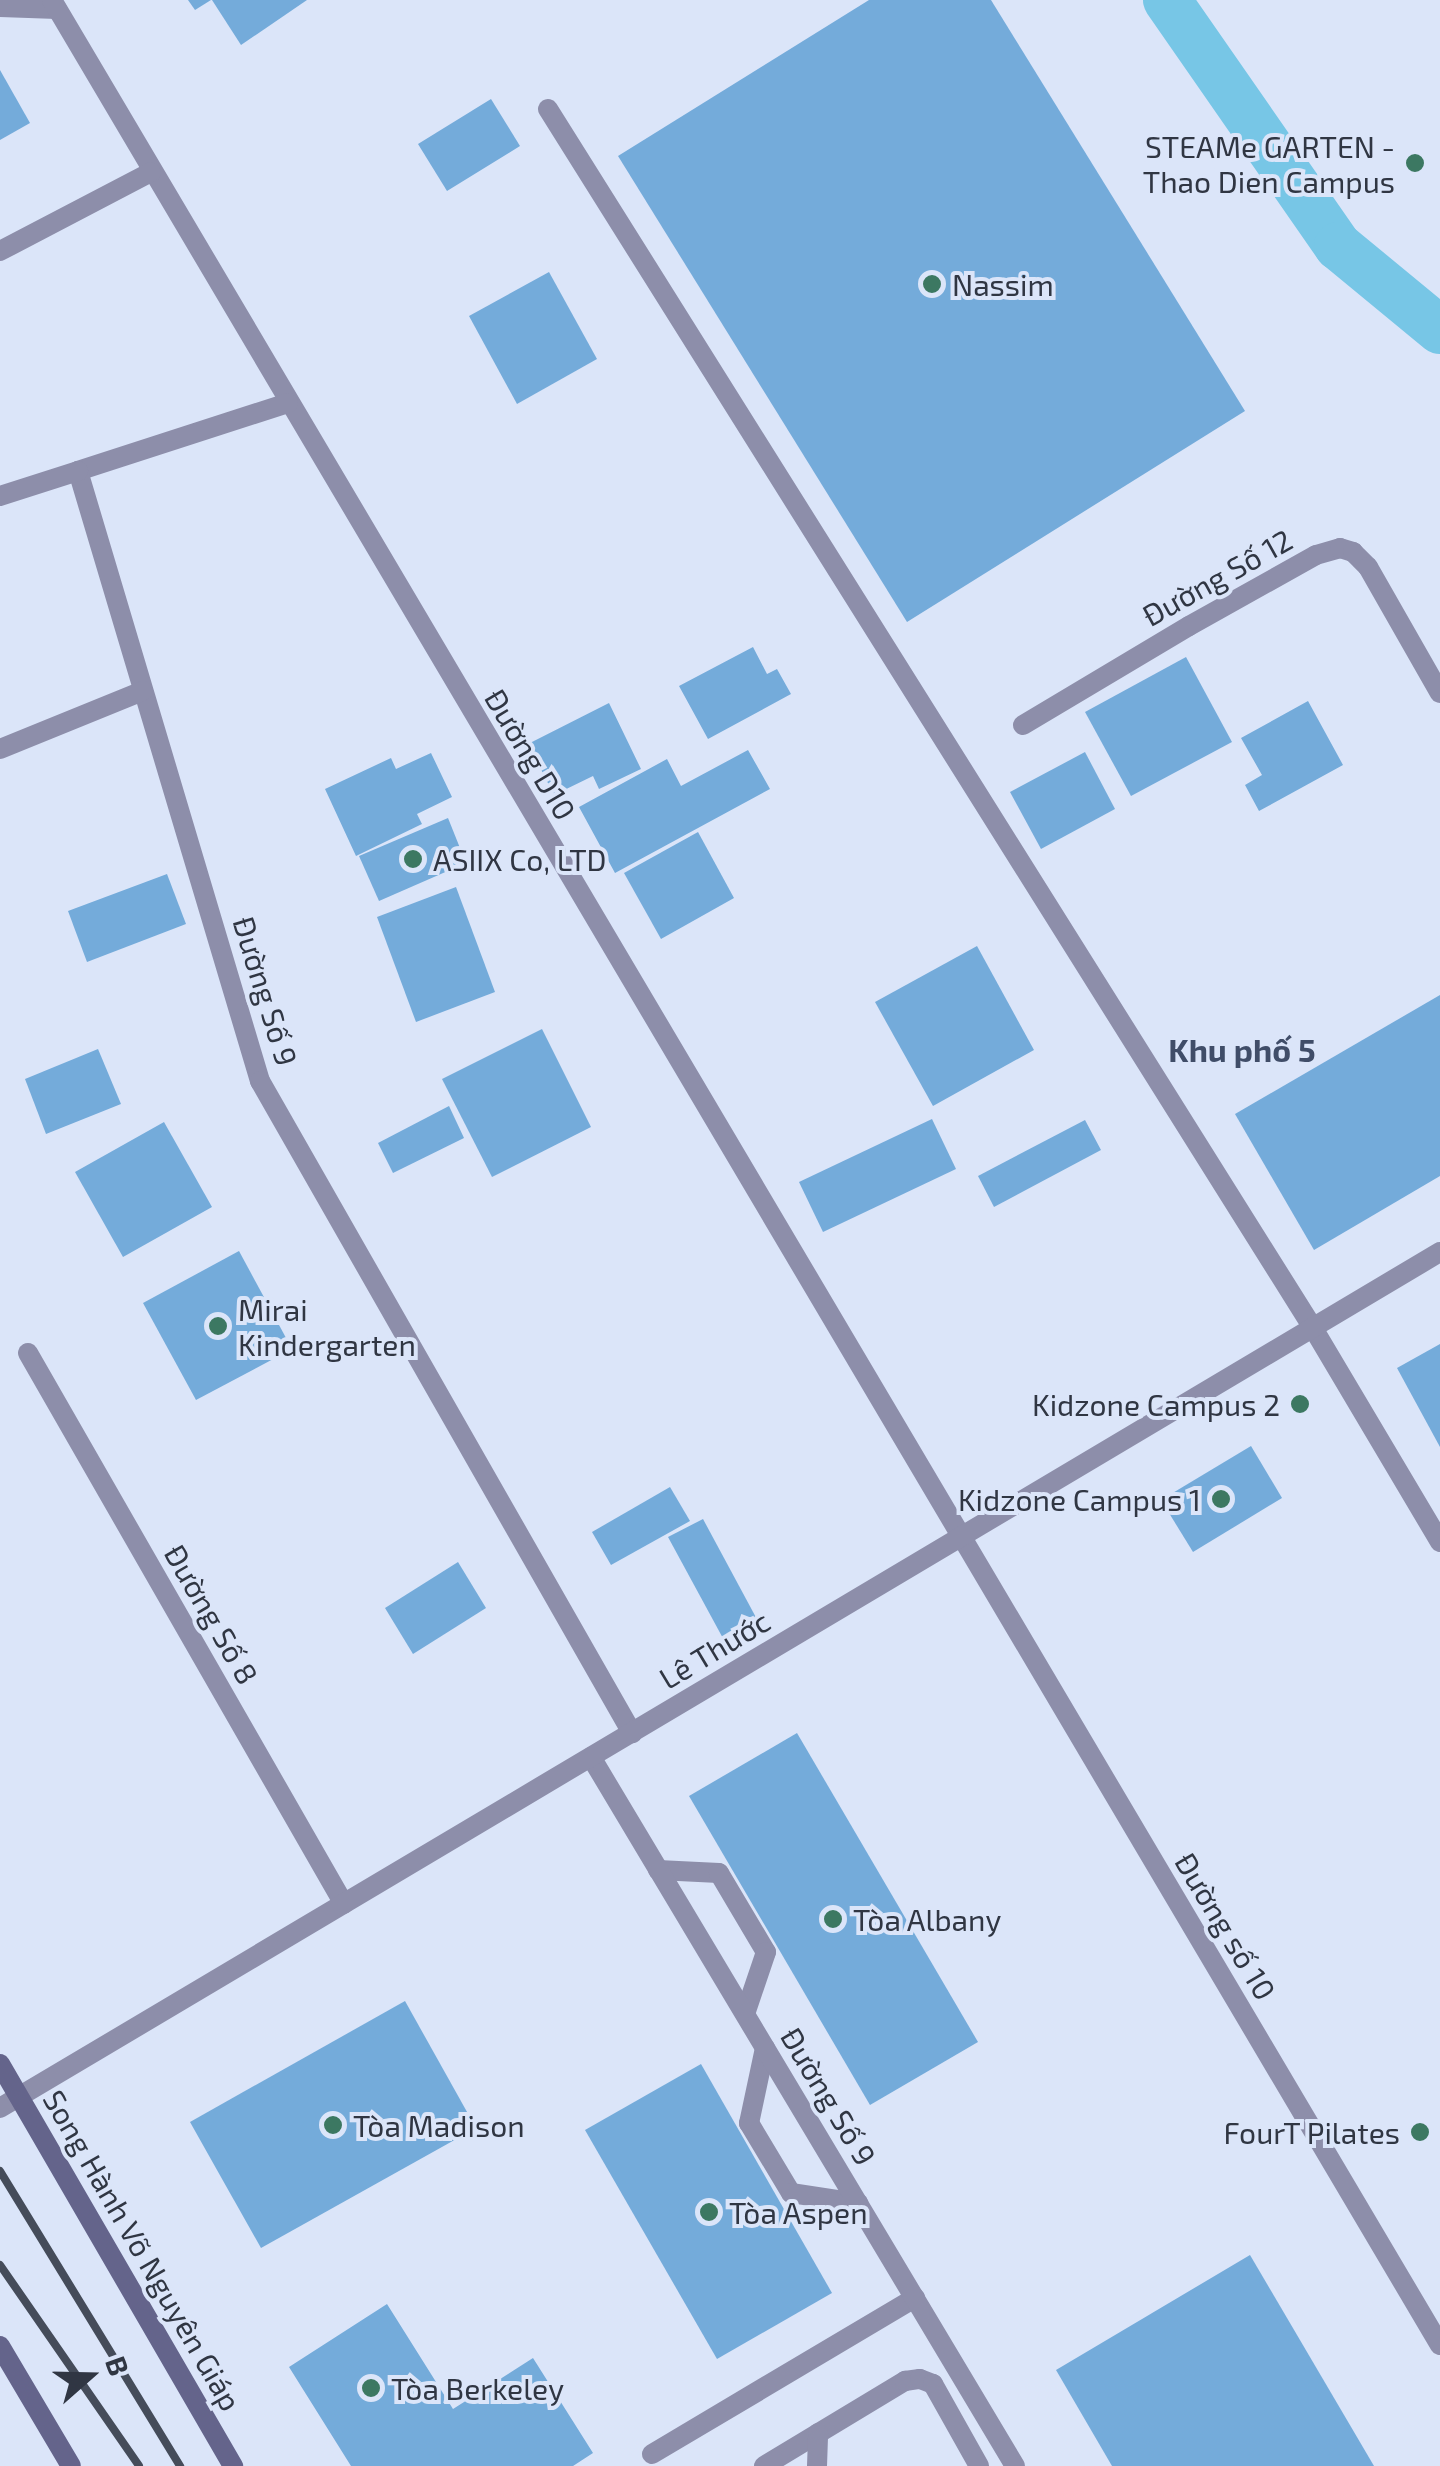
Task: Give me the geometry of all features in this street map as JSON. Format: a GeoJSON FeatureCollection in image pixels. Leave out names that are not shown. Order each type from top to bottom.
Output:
{"type":"FeatureCollection","features":[{"type":"Feature","properties":{"kind":"main road","name":"Song Hành Võ Nguyên Giáp"},"geometry":{"type":"LineString","coordinates":[[0,2064],[233,2466]]}},
{"type":"Feature","properties":{"kind":"main road"},"geometry":{"type":"LineString","coordinates":[[0,2346],[71,2466]]}},
{"type":"Feature","properties":{"kind":"street"},"geometry":{"type":"LineString","coordinates":[[0,7],[54,4]]}},
{"type":"Feature","properties":{"kind":"street","name":"Đường D10"},"geometry":{"type":"LineString","coordinates":[[54,4],[961,1537]]}},
{"type":"Feature","properties":{"kind":"street"},"geometry":{"type":"LineString","coordinates":[[548,109],[1312,1328],[1440,1542]]}},
{"type":"Feature","properties":{"kind":"street"},"geometry":{"type":"LineString","coordinates":[[0,251],[151,172]]}},
{"type":"Feature","properties":{"kind":"street"},"geometry":{"type":"LineString","coordinates":[[0,496],[288,402]]}},
{"type":"Feature","properties":{"kind":"street","name":"Đường Số 9"},"geometry":{"type":"LineString","coordinates":[[78,471],[260,1081],[632,1732]]}},
{"type":"Feature","properties":{"kind":"street","name":"Đường Số 12"},"geometry":{"type":"LineString","coordinates":[[1023,725],[1188,626],[1316,555],[1340,548],[1353,552],[1368,567],[1440,694]]}},
{"type":"Feature","properties":{"kind":"street"},"geometry":{"type":"LineString","coordinates":[[0,748],[144,691]]}},
{"type":"Feature","properties":{"kind":"street","name":"Lê Thước"},"geometry":{"type":"LineString","coordinates":[[0,2108],[1440,1252]]}},
{"type":"Feature","properties":{"kind":"street","name":"Đường Số 8"},"geometry":{"type":"LineString","coordinates":[[28,1353],[344,1904]]}},
{"type":"Feature","properties":{"kind":"street","name":"Đường số 10"},"geometry":{"type":"LineString","coordinates":[[961,1537],[1440,2345]]}},
{"type":"Feature","properties":{"kind":"street","name":"Đường Số 9"},"geometry":{"type":"LineString","coordinates":[[591,1757],[1015,2466]]}},
{"type":"Feature","properties":{"kind":"street"},"geometry":{"type":"LineString","coordinates":[[658,1870],[719,1873],[766,1952],[745,2014]]}},
{"type":"Feature","properties":{"kind":"street"},"geometry":{"type":"LineString","coordinates":[[765,2048],[749,2123],[791,2193],[858,2204]]}},
{"type":"Feature","properties":{"kind":"street"},"geometry":{"type":"LineString","coordinates":[[652,2454],[915,2298]]}},
{"type":"Feature","properties":{"kind":"street"},"geometry":{"type":"LineString","coordinates":[[764,2466],[905,2381],[920,2379],[933,2384],[979,2466]]}},
{"type":"Feature","properties":{"kind":"street"},"geometry":{"type":"LineString","coordinates":[[817,2466],[818,2434]]}},
{"type":"Feature","properties":{"kind":"building"},"geometry":{"type":"Polygon","coordinates":[[[188,0],[211,0],[195,10],[188,0]]]}},
{"type":"Feature","properties":{"kind":"building"},"geometry":{"type":"Polygon","coordinates":[[[212,0],[307,0],[241,45],[212,0]]]}},
{"type":"Feature","properties":{"kind":"building","name":"Nassim"},"geometry":{"type":"Polygon","coordinates":[[[869,0],[991,0],[1245,411],[907,622],[618,156],[869,0]]]}},
{"type":"Feature","properties":{"kind":"building"},"geometry":{"type":"Polygon","coordinates":[[[0,70],[30,123],[0,140],[0,70]]]}},
{"type":"Feature","properties":{"kind":"building"},"geometry":{"type":"Polygon","coordinates":[[[491,99],[520,146],[447,191],[418,144],[491,99]]]}},
{"type":"Feature","properties":{"kind":"building"},"geometry":{"type":"Polygon","coordinates":[[[549,272],[597,359],[517,404],[469,316],[549,272]]]}},
{"type":"Feature","properties":{"kind":"building"},"geometry":{"type":"Polygon","coordinates":[[[753,647],[767,674],[777,669],[791,694],[708,739],[679,686],[753,647]]]}},
{"type":"Feature","properties":{"kind":"building"},"geometry":{"type":"Polygon","coordinates":[[[1186,657],[1232,742],[1131,796],[1085,712],[1186,657]]]}},
{"type":"Feature","properties":{"kind":"building"},"geometry":{"type":"Polygon","coordinates":[[[1308,701],[1343,765],[1259,811],[1245,785],[1262,775],[1241,738],[1308,701]]]}},
{"type":"Feature","properties":{"kind":"building"},"geometry":{"type":"Polygon","coordinates":[[[609,703],[641,769],[599,789],[593,776],[554,795],[528,744],[609,703]]]}},
{"type":"Feature","properties":{"kind":"building"},"geometry":{"type":"Polygon","coordinates":[[[748,750],[770,789],[615,873],[579,807],[667,759],[681,786],[748,750]]]}},
{"type":"Feature","properties":{"kind":"building"},"geometry":{"type":"Polygon","coordinates":[[[1085,752],[1115,809],[1041,849],[1010,792],[1085,752]]]}},
{"type":"Feature","properties":{"kind":"building"},"geometry":{"type":"Polygon","coordinates":[[[431,753],[452,797],[417,814],[422,824],[356,856],[325,789],[391,758],[396,769],[431,753]]]}},
{"type":"Feature","properties":{"kind":"building","name":"ASIIX Co, LTD"},"geometry":{"type":"Polygon","coordinates":[[[448,818],[466,863],[379,901],[359,856],[448,818]]]}},
{"type":"Feature","properties":{"kind":"building"},"geometry":{"type":"Polygon","coordinates":[[[698,832],[734,898],[661,939],[624,873],[698,832]]]}},
{"type":"Feature","properties":{"kind":"building"},"geometry":{"type":"Polygon","coordinates":[[[167,874],[186,924],[87,962],[68,911],[167,874]]]}},
{"type":"Feature","properties":{"kind":"building"},"geometry":{"type":"Polygon","coordinates":[[[456,887],[495,992],[416,1022],[377,917],[456,887]]]}},
{"type":"Feature","properties":{"kind":"building"},"geometry":{"type":"Polygon","coordinates":[[[977,946],[1034,1050],[933,1106],[875,1002],[977,946]]]}},
{"type":"Feature","properties":{"kind":"building"},"geometry":{"type":"Polygon","coordinates":[[[1440,995],[1440,1176],[1314,1250],[1235,1114],[1440,995]]]}},
{"type":"Feature","properties":{"kind":"building"},"geometry":{"type":"Polygon","coordinates":[[[542,1029],[591,1127],[492,1177],[442,1079],[542,1029]]]}},
{"type":"Feature","properties":{"kind":"building"},"geometry":{"type":"Polygon","coordinates":[[[98,1049],[121,1104],[46,1134],[25,1079],[98,1049]]]}},
{"type":"Feature","properties":{"kind":"building"},"geometry":{"type":"Polygon","coordinates":[[[449,1106],[464,1138],[393,1173],[378,1143],[449,1106]]]}},
{"type":"Feature","properties":{"kind":"building"},"geometry":{"type":"Polygon","coordinates":[[[932,1119],[956,1169],[823,1232],[799,1182],[932,1119]]]}},
{"type":"Feature","properties":{"kind":"building"},"geometry":{"type":"Polygon","coordinates":[[[1085,1120],[1101,1150],[994,1207],[978,1176],[1085,1120]]]}},
{"type":"Feature","properties":{"kind":"building"},"geometry":{"type":"Polygon","coordinates":[[[164,1122],[212,1207],[123,1257],[75,1172],[164,1122]]]}},
{"type":"Feature","properties":{"kind":"building","name":"Mirai Kindergarten"},"geometry":{"type":"Polygon","coordinates":[[[239,1251],[292,1349],[196,1400],[143,1303],[239,1251]]]}},
{"type":"Feature","properties":{"kind":"building"},"geometry":{"type":"Polygon","coordinates":[[[1440,1344],[1440,1447],[1397,1368],[1440,1344]]]}},
{"type":"Feature","properties":{"kind":"building","name":"Kidzone Campus 1"},"geometry":{"type":"Polygon","coordinates":[[[1251,1446],[1282,1498],[1193,1552],[1161,1500],[1251,1446]]]}},
{"type":"Feature","properties":{"kind":"building"},"geometry":{"type":"Polygon","coordinates":[[[670,1487],[690,1521],[611,1565],[592,1532],[670,1487]]]}},
{"type":"Feature","properties":{"kind":"building"},"geometry":{"type":"Polygon","coordinates":[[[703,1519],[759,1623],[725,1642],[668,1537],[703,1519]]]}},
{"type":"Feature","properties":{"kind":"building"},"geometry":{"type":"Polygon","coordinates":[[[458,1562],[486,1608],[413,1654],[385,1608],[458,1562]]]}},
{"type":"Feature","properties":{"kind":"building","name":"Tòa Albany"},"geometry":{"type":"Polygon","coordinates":[[[797,1733],[978,2042],[870,2105],[689,1796],[797,1733]]]}},
{"type":"Feature","properties":{"kind":"building","name":"Tòa Madison"},"geometry":{"type":"Polygon","coordinates":[[[405,2001],[476,2128],[261,2248],[190,2122],[405,2001]]]}},
{"type":"Feature","properties":{"kind":"building","name":"Tòa Aspen"},"geometry":{"type":"Polygon","coordinates":[[[701,2064],[832,2293],[717,2359],[585,2130],[701,2064]]]}},
{"type":"Feature","properties":{"kind":"building"},"geometry":{"type":"Polygon","coordinates":[[[1250,2255],[1374,2466],[1112,2466],[1056,2370],[1250,2255]]]}},
{"type":"Feature","properties":{"kind":"building","name":"Tòa Berkeley"},"geometry":{"type":"Polygon","coordinates":[[[387,2304],[453,2409],[533,2358],[593,2453],[573,2466],[351,2466],[289,2367],[387,2304]]]}},
{"type":"Feature","properties":{"kind":"waterway"},"geometry":{"type":"LineString","coordinates":[[1167,0],[1338,246],[1440,330]]}},
{"type":"Feature","properties":{"kind":"railway"},"geometry":{"type":"LineString","coordinates":[[0,2171],[180,2466]]}},
{"type":"Feature","properties":{"kind":"railway"},"geometry":{"type":"LineString","coordinates":[[0,2265],[139,2466]]}},
{"type":"Feature","properties":{"kind":"place","name":"STEAMe GARTEN - Thao Dien Campus"},"geometry":{"type":"Point","coordinates":[1415,163]}},
{"type":"Feature","properties":{"kind":"place","name":"Nassim"},"geometry":{"type":"Point","coordinates":[932,284]}},
{"type":"Feature","properties":{"kind":"place","name":"ASIIX Co, LTD"},"geometry":{"type":"Point","coordinates":[413,859]}},
{"type":"Feature","properties":{"kind":"place","name":"Mirai Kindergarten"},"geometry":{"type":"Point","coordinates":[218,1326]}},
{"type":"Feature","properties":{"kind":"place","name":"Kidzone Campus 2"},"geometry":{"type":"Point","coordinates":[1300,1404]}},
{"type":"Feature","properties":{"kind":"place","name":"Kidzone Campus 1"},"geometry":{"type":"Point","coordinates":[1221,1499]}},
{"type":"Feature","properties":{"kind":"place","name":"Tòa Albany"},"geometry":{"type":"Point","coordinates":[833,1919]}},
{"type":"Feature","properties":{"kind":"place","name":"Tòa Madison"},"geometry":{"type":"Point","coordinates":[333,2125]}},
{"type":"Feature","properties":{"kind":"place","name":"FourT Pilates"},"geometry":{"type":"Point","coordinates":[1420,2132]}},
{"type":"Feature","properties":{"kind":"place","name":"Tòa Aspen"},"geometry":{"type":"Point","coordinates":[709,2212]}},
{"type":"Feature","properties":{"kind":"place","name":"Tòa Berkeley"},"geometry":{"type":"Point","coordinates":[371,2388]}},
{"type":"Feature","properties":{"kind":"district","name":"Khu phố 5"},"geometry":{"type":"Point","coordinates":[1242,1049]}}]}
